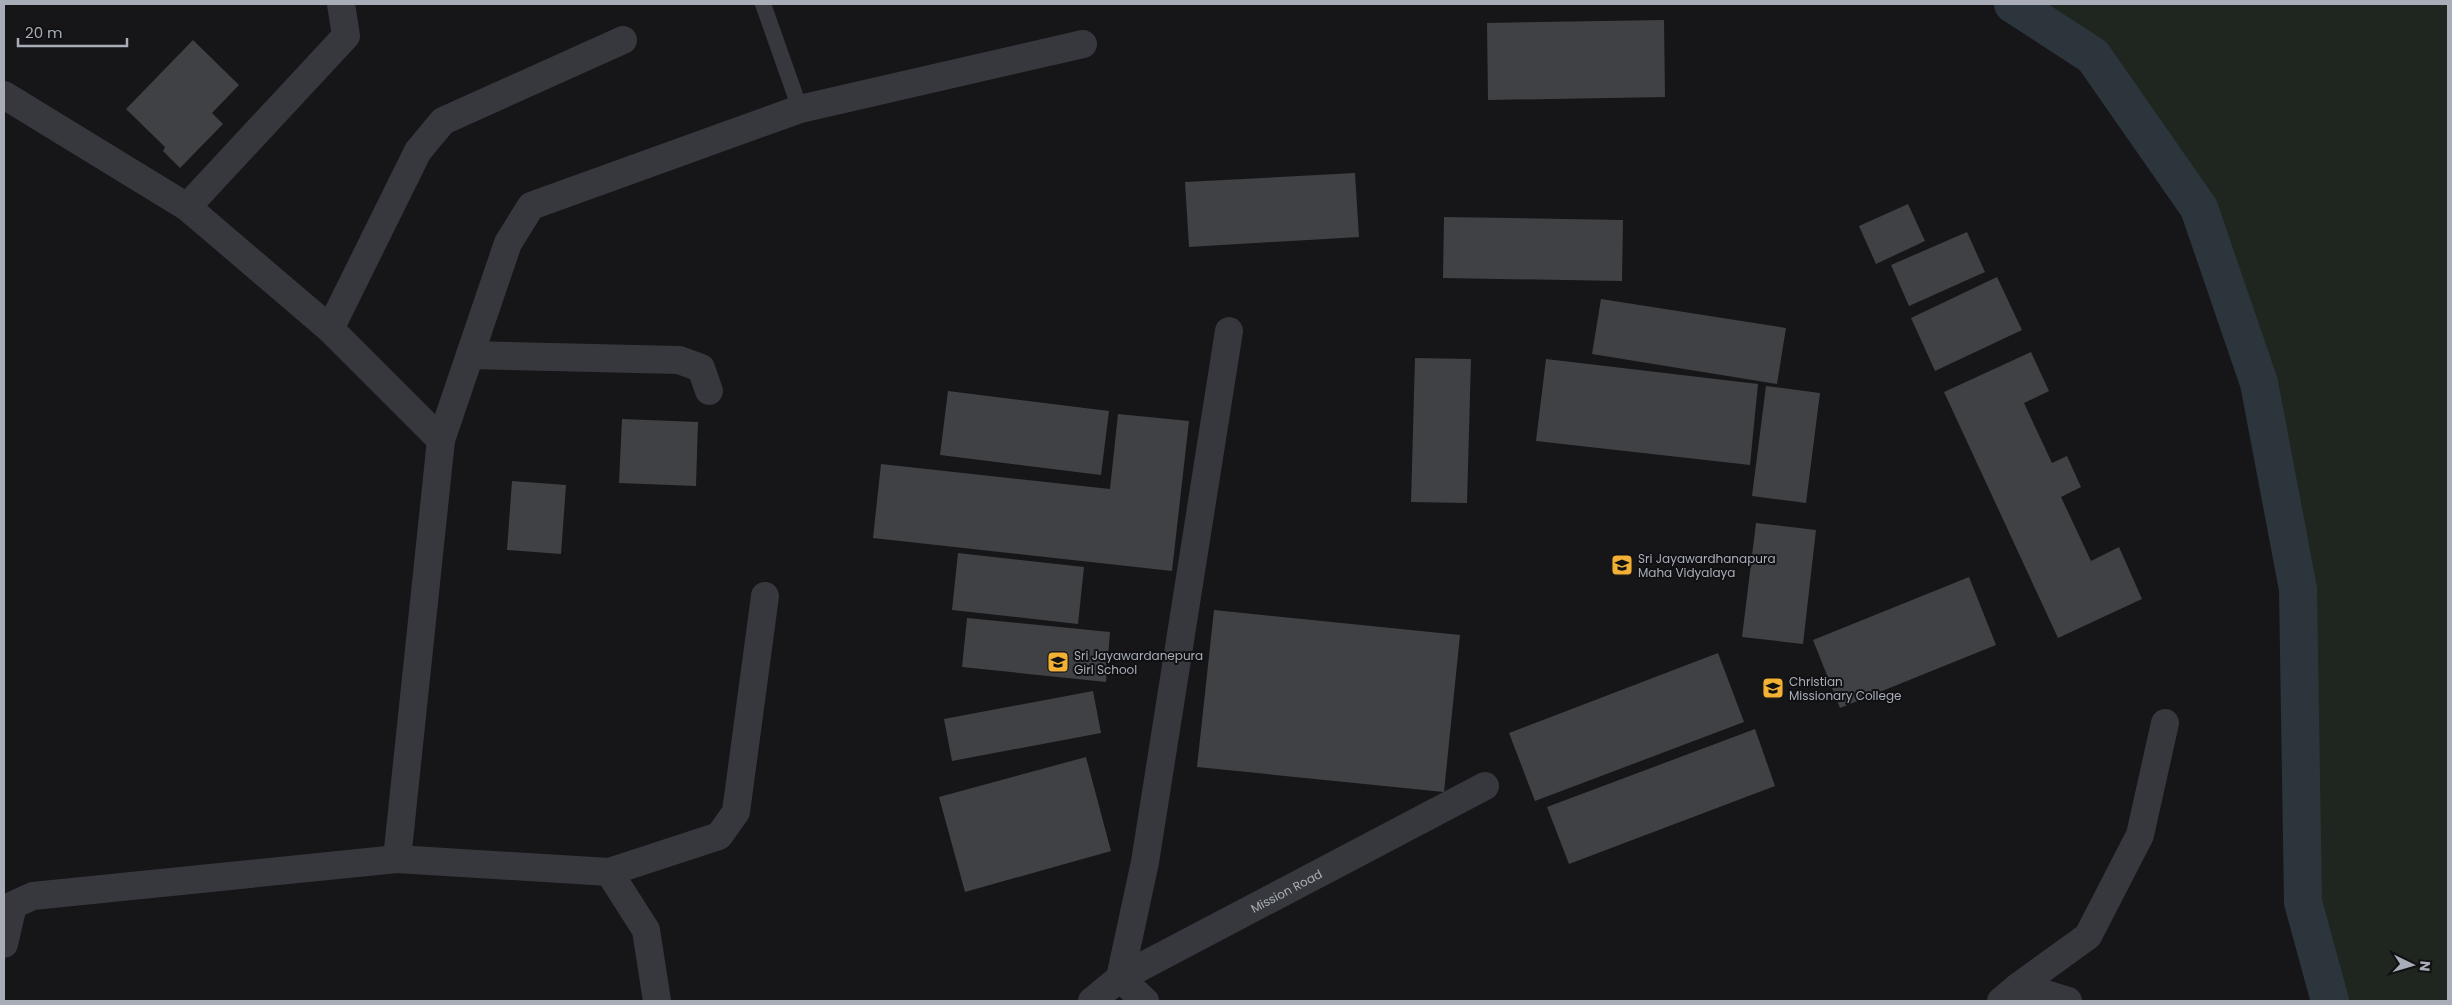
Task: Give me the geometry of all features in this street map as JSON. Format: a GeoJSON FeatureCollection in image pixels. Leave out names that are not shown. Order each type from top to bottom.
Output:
{"type":"FeatureCollection","features":[{"type":"Feature","properties":{"kind":"street"},"geometry":{"type":"LineString","coordinates":[[187,207],[346,36],[341,4]]}},
{"type":"Feature","properties":{"kind":"street"},"geometry":{"type":"LineString","coordinates":[[330,329],[418,151],[443,120],[622,40]]}},
{"type":"Feature","properties":{"kind":"street"},"geometry":{"type":"LineString","coordinates":[[397,859],[441,440],[508,242],[531,206],[800,109],[1083,44]]}},
{"type":"Feature","properties":{"kind":"street"},"geometry":{"type":"LineString","coordinates":[[4,95],[187,207],[330,329],[441,440]]}},
{"type":"Feature","properties":{"kind":"street"},"geometry":{"type":"LineString","coordinates":[[1146,1001],[1120,978],[1145,862],[1229,332]]}},
{"type":"Feature","properties":{"kind":"street"},"geometry":{"type":"LineString","coordinates":[[470,355],[679,360],[701,368],[709,391]]}},
{"type":"Feature","properties":{"kind":"street"},"geometry":{"type":"LineString","coordinates":[[4,944],[13,906],[33,896],[397,859],[609,872],[719,836],[736,812],[765,596]]}},
{"type":"Feature","properties":{"kind":"street"},"geometry":{"type":"LineString","coordinates":[[2010,994],[2088,936],[2140,835],[2165,723]]}},
{"type":"Feature","properties":{"kind":"street","name":"Mission Road"},"geometry":{"type":"LineString","coordinates":[[1092,1001],[1120,978],[1485,786]]}},
{"type":"Feature","properties":{"kind":"street"},"geometry":{"type":"LineString","coordinates":[[609,872],[646,930],[657,1001]]}},
{"type":"Feature","properties":{"kind":"street"},"geometry":{"type":"LineString","coordinates":[[2010,994],[2068,1001]]}},
{"type":"Feature","properties":{"kind":"lane"},"geometry":{"type":"LineString","coordinates":[[763,4],[800,109]]}},
{"type":"Feature","properties":{"kind":"shaded area"},"geometry":{"type":"Polygon","coordinates":[[[2013,4],[2448,4],[2448,1001],[2330,1001],[2303,902],[2298,589],[2259,383],[2199,208],[2093,56],[2013,4]]]}},
{"type":"Feature","properties":{"kind":"building"},"geometry":{"type":"Polygon","coordinates":[[[1664,20],[1665,97],[1488,100],[1487,23],[1664,20]]]}},
{"type":"Feature","properties":{"kind":"building"},"geometry":{"type":"Polygon","coordinates":[[[193,40],[239,85],[212,113],[223,124],[180,168],[163,151],[165,147],[126,109],[193,40]]]}},
{"type":"Feature","properties":{"kind":"building"},"geometry":{"type":"Polygon","coordinates":[[[1355,173],[1359,237],[1189,247],[1185,182],[1355,173]]]}},
{"type":"Feature","properties":{"kind":"building"},"geometry":{"type":"Polygon","coordinates":[[[1908,204],[1925,241],[1876,264],[1859,226],[1908,204]]]}},
{"type":"Feature","properties":{"kind":"building"},"geometry":{"type":"Polygon","coordinates":[[[1444,217],[1623,220],[1622,281],[1443,278],[1444,217]]]}},
{"type":"Feature","properties":{"kind":"building"},"geometry":{"type":"Polygon","coordinates":[[[1967,232],[1985,272],[1909,306],[1891,265],[1967,232]]]}},
{"type":"Feature","properties":{"kind":"building"},"geometry":{"type":"Polygon","coordinates":[[[1997,277],[2022,330],[1935,371],[1911,318],[1997,277]]]}},
{"type":"Feature","properties":{"kind":"building"},"geometry":{"type":"Polygon","coordinates":[[[1601,299],[1786,328],[1777,384],[1592,354],[1601,299]]]}},
{"type":"Feature","properties":{"kind":"building"},"geometry":{"type":"Polygon","coordinates":[[[2031,352],[2049,391],[2024,403],[2052,463],[2067,456],[2081,487],[2061,497],[2091,561],[2119,547],[2142,599],[2058,638],[1944,392],[2031,352]]]}},
{"type":"Feature","properties":{"kind":"building"},"geometry":{"type":"Polygon","coordinates":[[[1415,358],[1471,359],[1467,503],[1411,502],[1415,358]]]}},
{"type":"Feature","properties":{"kind":"building"},"geometry":{"type":"Polygon","coordinates":[[[1546,359],[1758,384],[1750,465],[1536,441],[1546,359]]]}},
{"type":"Feature","properties":{"kind":"building"},"geometry":{"type":"Polygon","coordinates":[[[1766,386],[1820,393],[1806,503],[1752,496],[1766,386]]]}},
{"type":"Feature","properties":{"kind":"building"},"geometry":{"type":"Polygon","coordinates":[[[948,391],[1109,411],[1101,475],[940,455],[948,391]]]}},
{"type":"Feature","properties":{"kind":"building"},"geometry":{"type":"Polygon","coordinates":[[[1118,414],[1189,421],[1172,571],[873,538],[881,464],[1110,489],[1118,414]]]}},
{"type":"Feature","properties":{"kind":"building"},"geometry":{"type":"Polygon","coordinates":[[[622,419],[698,422],[696,486],[619,483],[622,419]]]}},
{"type":"Feature","properties":{"kind":"building"},"geometry":{"type":"Polygon","coordinates":[[[512,481],[566,485],[561,554],[507,550],[512,481]]]}},
{"type":"Feature","properties":{"kind":"building"},"geometry":{"type":"Polygon","coordinates":[[[1756,523],[1816,530],[1803,644],[1742,637],[1756,523]]]}},
{"type":"Feature","properties":{"kind":"building"},"geometry":{"type":"Polygon","coordinates":[[[958,553],[1084,567],[1078,624],[952,610],[958,553]]]}},
{"type":"Feature","properties":{"kind":"building"},"geometry":{"type":"Polygon","coordinates":[[[1969,577],[1996,645],[1840,708],[1813,640],[1969,577]]]}},
{"type":"Feature","properties":{"kind":"building"},"geometry":{"type":"Polygon","coordinates":[[[1214,610],[1460,635],[1444,792],[1197,767],[1214,610]]]}},
{"type":"Feature","properties":{"kind":"building"},"geometry":{"type":"Polygon","coordinates":[[[967,618],[1110,632],[1106,682],[962,667],[967,618]]]}},
{"type":"Feature","properties":{"kind":"building"},"geometry":{"type":"Polygon","coordinates":[[[1718,653],[1744,722],[1535,801],[1509,733],[1718,653]]]}},
{"type":"Feature","properties":{"kind":"building"},"geometry":{"type":"Polygon","coordinates":[[[1093,691],[1101,733],[952,761],[944,719],[1093,691]]]}},
{"type":"Feature","properties":{"kind":"building"},"geometry":{"type":"Polygon","coordinates":[[[1755,729],[1775,786],[1569,864],[1547,807],[1755,729]]]}},
{"type":"Feature","properties":{"kind":"building"},"geometry":{"type":"Polygon","coordinates":[[[1086,757],[1111,851],[965,892],[939,797],[1086,757]]]}},
{"type":"Feature","properties":{"kind":"waterway"},"geometry":{"type":"LineString","coordinates":[[2013,4],[2093,56],[2199,208],[2259,383],[2298,589],[2303,902],[2330,1001]]}},
{"type":"Feature","properties":{"kind":"place","name":"Sri Jayawardhanapura Maha Vidyalaya"},"geometry":{"type":"Point","coordinates":[1622,565]}},
{"type":"Feature","properties":{"kind":"place","name":"Sri Jayawardanepura Girl School"},"geometry":{"type":"Point","coordinates":[1058,662]}},
{"type":"Feature","properties":{"kind":"place","name":"Christian Missionary College"},"geometry":{"type":"Point","coordinates":[1773,688]}}]}
